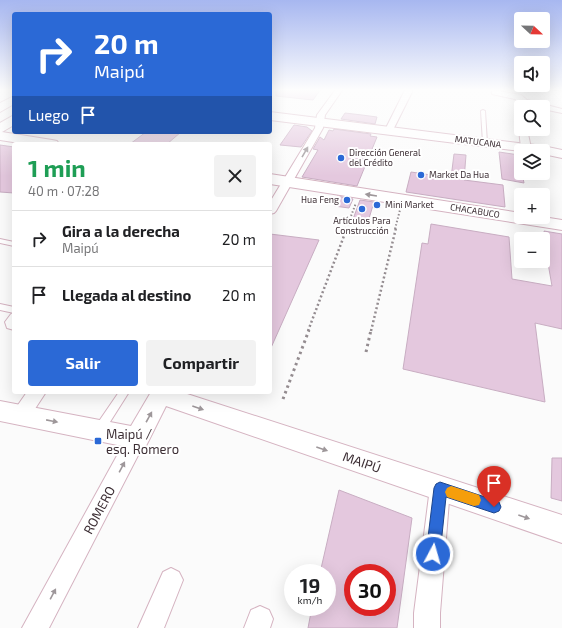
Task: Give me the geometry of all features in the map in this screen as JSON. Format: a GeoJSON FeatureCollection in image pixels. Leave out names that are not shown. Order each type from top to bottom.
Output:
{"type":"FeatureCollection","features":[{"type":"Feature","properties":{"kind":"main road","name":"MATUCANA"},"geometry":{"type":"LineString","coordinates":[[289,118],[514,147]]}},
{"type":"Feature","properties":{"kind":"main road"},"geometry":{"type":"LineString","coordinates":[[0,129],[12,120]]}},
{"type":"Feature","properties":{"kind":"main road"},"geometry":{"type":"LineString","coordinates":[[0,136],[39,142]]}},
{"type":"Feature","properties":{"kind":"main road","name":"MATUCANA"},"geometry":{"type":"LineString","coordinates":[[550,150],[562,150]]}},
{"type":"Feature","properties":{"kind":"main road","name":"MATUCANA"},"geometry":{"type":"LineString","coordinates":[[550,151],[562,154]]}},
{"type":"Feature","properties":{"kind":"main road","name":"CHACABUCO"},"geometry":{"type":"LineString","coordinates":[[272,179],[562,225]]}},
{"type":"Feature","properties":{"kind":"street"},"geometry":{"type":"LineString","coordinates":[[272,208],[319,128],[321,118]]}},
{"type":"Feature","properties":{"kind":"street"},"geometry":{"type":"LineString","coordinates":[[389,130],[395,118]]}},
{"type":"Feature","properties":{"kind":"street"},"geometry":{"type":"LineString","coordinates":[[10,413],[34,394]]}},
{"type":"Feature","properties":{"kind":"street","name":"ROMERO"},"geometry":{"type":"LineString","coordinates":[[35,628],[162,394]]}},
{"type":"Feature","properties":{"kind":"street","name":"MAIPÚ"},"geometry":{"type":"LineString","coordinates":[[162,394],[562,529]]}},
{"type":"Feature","properties":{"kind":"street"},"geometry":{"type":"LineString","coordinates":[[10,413],[137,438]]}},
{"type":"Feature","properties":{"kind":"street"},"geometry":{"type":"LineString","coordinates":[[427,628],[427,613],[440,488]]}},
{"type":"Feature","properties":{"kind":"street"},"geometry":{"type":"LineString","coordinates":[[151,628],[171,580]]}},
{"type":"Feature","properties":{"kind":"lane"},"geometry":{"type":"LineString","coordinates":[[483,118],[485,143]]}},
{"type":"Feature","properties":{"kind":"lane"},"geometry":{"type":"LineString","coordinates":[[0,241],[12,244]]}},
{"type":"Feature","properties":{"kind":"lane"},"geometry":{"type":"LineString","coordinates":[[0,307],[12,310]]}},
{"type":"Feature","properties":{"kind":"lane"},"geometry":{"type":"LineString","coordinates":[[12,318],[9,322],[10,326],[12,326]]}},
{"type":"Feature","properties":{"kind":"lane"},"geometry":{"type":"LineString","coordinates":[[99,430],[123,394]]}},
{"type":"Feature","properties":{"kind":"path"},"geometry":{"type":"LineString","coordinates":[[283,399],[358,199]]}},
{"type":"Feature","properties":{"kind":"path"},"geometry":{"type":"LineString","coordinates":[[366,352],[402,206]]}},
{"type":"Feature","properties":{"kind":"building"},"geometry":{"type":"Polygon","coordinates":[[[341,118],[377,118],[375,124],[341,118]]]}},
{"type":"Feature","properties":{"kind":"building"},"geometry":{"type":"Polygon","coordinates":[[[294,125],[307,127],[312,131],[301,147],[280,145],[294,125]]]}},
{"type":"Feature","properties":{"kind":"building","name":"Dirección General del Crédito"},"geometry":{"type":"Polygon","coordinates":[[[334,129],[371,134],[370,136],[377,137],[357,186],[302,177],[318,150],[313,149],[320,137],[324,140],[329,130],[333,131],[334,129]]]}},
{"type":"Feature","properties":{"kind":"building"},"geometry":{"type":"Polygon","coordinates":[[[143,134],[179,134],[169,142],[133,142],[143,134]]]}},
{"type":"Feature","properties":{"kind":"building"},"geometry":{"type":"Polygon","coordinates":[[[0,145],[12,147],[12,193],[0,192],[0,145]]]}},
{"type":"Feature","properties":{"kind":"building"},"geometry":{"type":"Polygon","coordinates":[[[499,152],[514,154],[514,180],[523,180],[524,183],[502,179],[499,152]]]}},
{"type":"Feature","properties":{"kind":"building","name":"Market Da Hua"},"geometry":{"type":"Polygon","coordinates":[[[454,154],[466,155],[464,180],[503,185],[505,207],[406,192],[411,172],[451,178],[454,154]]]}},
{"type":"Feature","properties":{"kind":"building"},"geometry":{"type":"Polygon","coordinates":[[[337,196],[353,199],[349,208],[334,206],[337,196]]]}},
{"type":"Feature","properties":{"kind":"building"},"geometry":{"type":"Polygon","coordinates":[[[360,200],[374,202],[367,225],[352,222],[360,200]]]}},
{"type":"Feature","properties":{"kind":"building"},"geometry":{"type":"Polygon","coordinates":[[[431,224],[509,237],[512,279],[552,286],[549,268],[550,232],[562,234],[562,329],[535,323],[545,402],[403,369],[422,243],[428,244],[431,224]]]}},
{"type":"Feature","properties":{"kind":"building"},"geometry":{"type":"Polygon","coordinates":[[[272,234],[319,240],[272,346],[272,234]]]}},
{"type":"Feature","properties":{"kind":"building"},"geometry":{"type":"Polygon","coordinates":[[[552,458],[562,458],[562,501],[551,498],[552,458]]]}},
{"type":"Feature","properties":{"kind":"building"},"geometry":{"type":"Polygon","coordinates":[[[339,490],[412,518],[397,628],[308,628],[310,616],[336,616],[336,564],[322,564],[339,490]]]}},
{"type":"Feature","properties":{"kind":"slow traffic"},"geometry":{"type":"LineString","coordinates":[[451,492],[474,500]]}},
{"type":"Feature","properties":{"kind":"place","name":"Dirección General del Crédito"},"geometry":{"type":"Point","coordinates":[341,158]}},
{"type":"Feature","properties":{"kind":"place","name":"Market Da Hua"},"geometry":{"type":"Point","coordinates":[421,175]}},
{"type":"Feature","properties":{"kind":"place","name":"Hua Feng"},"geometry":{"type":"Point","coordinates":[347,200]}},
{"type":"Feature","properties":{"kind":"place","name":"Mini Market"},"geometry":{"type":"Point","coordinates":[377,205]}},
{"type":"Feature","properties":{"kind":"place","name":"Artículos Para Construcción"},"geometry":{"type":"Point","coordinates":[362,209]}},
{"type":"Feature","properties":{"kind":"place","name":"Maipú / esq. Romero"},"geometry":{"type":"Point","coordinates":[98,441]}},
{"type":"Feature","properties":{"kind":"route"},"geometry":{"type":"LineString","coordinates":[[433,554],[440,488],[494,507]]}}]}
